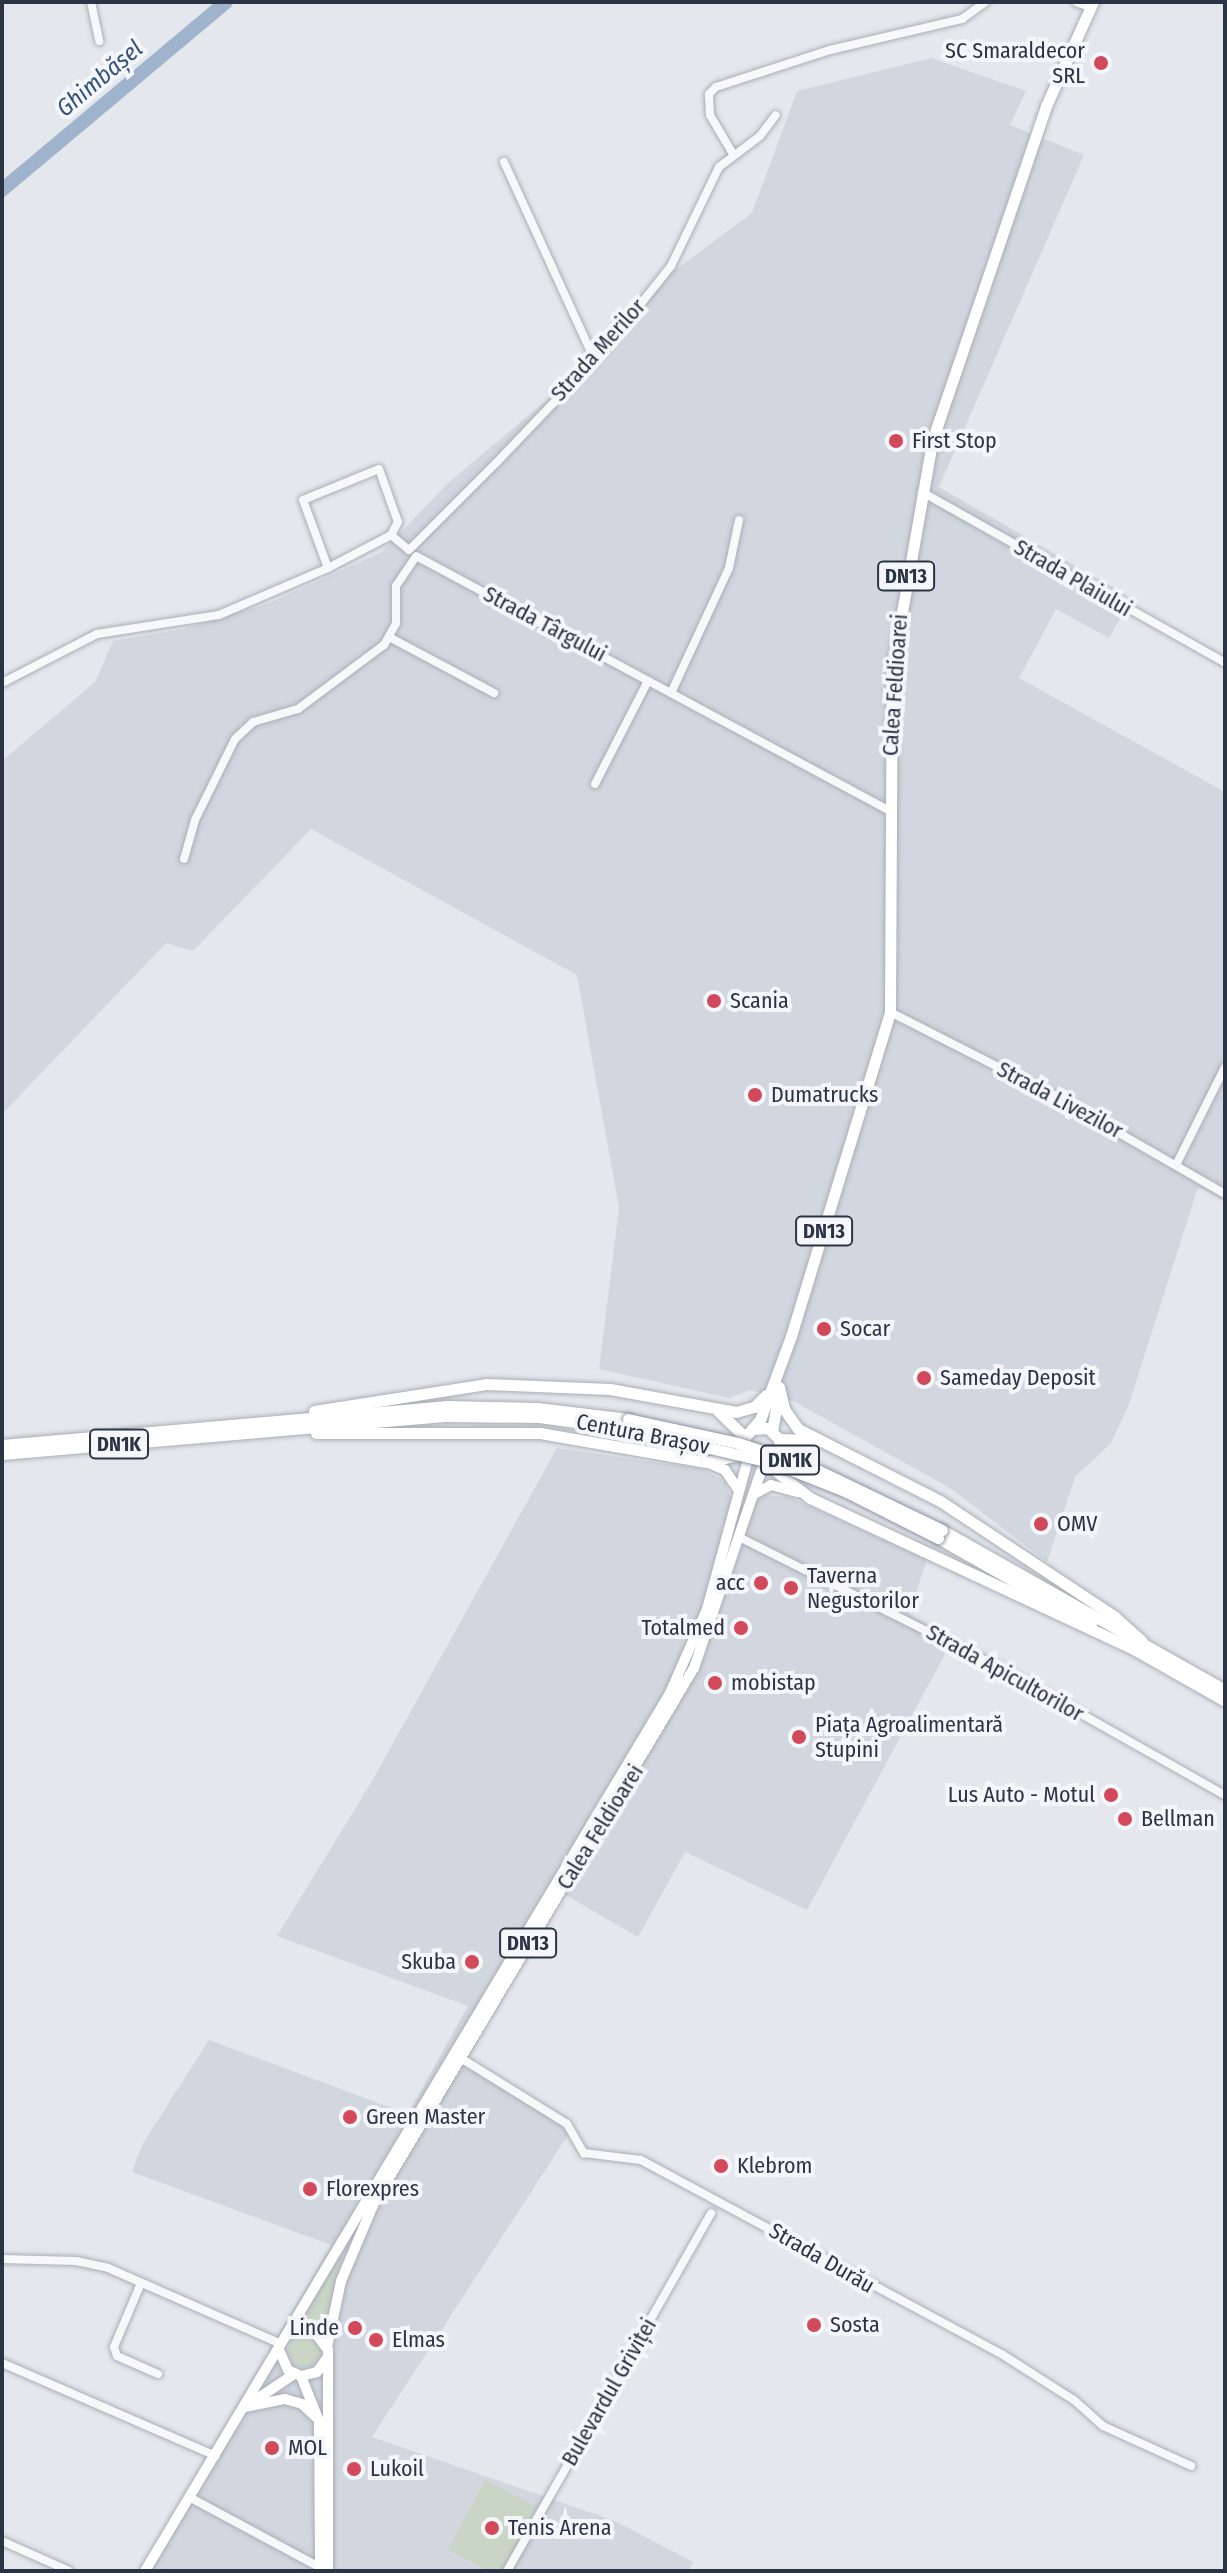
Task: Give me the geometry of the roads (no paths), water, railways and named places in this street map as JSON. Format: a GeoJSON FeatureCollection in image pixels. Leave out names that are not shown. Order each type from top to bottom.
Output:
{"type":"FeatureCollection","features":[{"type":"Feature","properties":{"kind":"highway","name":"Calea Feldioarei"},"geometry":{"type":"LineString","coordinates":[[749,1433],[776,1386],[890,1012],[892,669],[922,492],[956,362],[1046,106],[1092,5]]}},
{"type":"Feature","properties":{"kind":"highway"},"geometry":{"type":"LineString","coordinates":[[235,1428],[436,1389],[499,1384],[610,1389],[717,1410],[754,1407],[776,1386],[789,1419],[818,1440]]}},
{"type":"Feature","properties":{"kind":"highway","name":"Calea Feldioarei"},"geometry":{"type":"LineString","coordinates":[[776,1386],[776,1435]]}},
{"type":"Feature","properties":{"kind":"highway","name":"Centura Brașov"},"geometry":{"type":"LineString","coordinates":[[2,1454],[457,1406],[537,1408],[738,1443],[813,1468],[1225,1690]]}},
{"type":"Feature","properties":{"kind":"highway"},"geometry":{"type":"LineString","coordinates":[[717,1410],[749,1433],[818,1440]]}},
{"type":"Feature","properties":{"kind":"highway"},"geometry":{"type":"LineString","coordinates":[[235,1428],[540,1433],[706,1462],[746,1457],[765,1464],[810,1498],[879,1525],[1139,1646]]}},
{"type":"Feature","properties":{"kind":"highway","name":"Centura Brașov"},"geometry":{"type":"LineString","coordinates":[[2,1445],[235,1428]]}},
{"type":"Feature","properties":{"kind":"highway","name":"DN13"},"geometry":{"type":"LineString","coordinates":[[746,1457],[749,1433]]}},
{"type":"Feature","properties":{"kind":"highway","name":"DN13"},"geometry":{"type":"LineString","coordinates":[[765,1464],[780,1451],[776,1435]]}},
{"type":"Feature","properties":{"kind":"highway","name":"DN1K"},"geometry":{"type":"LineString","coordinates":[[818,1440],[917,1487],[1115,1617],[1139,1646]]}},
{"type":"Feature","properties":{"kind":"highway","name":"Centura Brașov"},"geometry":{"type":"LineString","coordinates":[[1139,1646],[1225,1701]]}},
{"type":"Feature","properties":{"kind":"main road","name":"Calea Feldioarei"},"geometry":{"type":"LineString","coordinates":[[145,2571],[292,2332],[372,2186],[670,1693],[707,1609],[740,1493],[746,1457]]}},
{"type":"Feature","properties":{"kind":"main road"},"geometry":{"type":"LineString","coordinates":[[706,1462],[729,1474],[740,1493]]}},
{"type":"Feature","properties":{"kind":"main road","name":"Calea Feldioarei"},"geometry":{"type":"LineString","coordinates":[[245,2407],[298,2375],[323,2367],[341,2281],[361,2228],[459,2057],[679,1696],[716,1613],[752,1495],[765,1464]]}},
{"type":"Feature","properties":{"kind":"main road"},"geometry":{"type":"LineString","coordinates":[[752,1495],[778,1485],[810,1498]]}},
{"type":"Feature","properties":{"kind":"main road"},"geometry":{"type":"LineString","coordinates":[[292,2332],[313,2330],[327,2350]]}},
{"type":"Feature","properties":{"kind":"main road"},"geometry":{"type":"LineString","coordinates":[[281,2348],[284,2365],[298,2375],[319,2421],[322,2570]]}},
{"type":"Feature","properties":{"kind":"main road","name":"DN13"},"geometry":{"type":"LineString","coordinates":[[322,2570],[329,2429],[327,2350]]}},
{"type":"Feature","properties":{"kind":"main road"},"geometry":{"type":"LineString","coordinates":[[245,2407],[285,2399],[308,2408],[319,2421]]}},
{"type":"Feature","properties":{"kind":"street"},"geometry":{"type":"LineString","coordinates":[[91,2],[99,41]]}},
{"type":"Feature","properties":{"kind":"street"},"geometry":{"type":"LineString","coordinates":[[733,154],[710,115],[709,94],[716,87],[830,50],[962,19],[985,2]]}},
{"type":"Feature","properties":{"kind":"street"},"geometry":{"type":"LineString","coordinates":[[1076,2],[1092,5]]}},
{"type":"Feature","properties":{"kind":"street","name":"Strada Merilor"},"geometry":{"type":"LineString","coordinates":[[409,550],[594,359],[671,266],[715,174],[733,154],[760,136],[776,115]]}},
{"type":"Feature","properties":{"kind":"street"},"geometry":{"type":"LineString","coordinates":[[504,162],[594,359]]}},
{"type":"Feature","properties":{"kind":"street"},"geometry":{"type":"LineString","coordinates":[[2,683],[97,634],[219,615],[328,568],[391,535],[398,522],[381,470],[303,500],[328,568]]}},
{"type":"Feature","properties":{"kind":"street","name":"Strada Plaiului"},"geometry":{"type":"LineString","coordinates":[[922,492],[1225,663]]}},
{"type":"Feature","properties":{"kind":"street"},"geometry":{"type":"LineString","coordinates":[[671,693],[729,568],[739,520]]}},
{"type":"Feature","properties":{"kind":"street"},"geometry":{"type":"LineString","coordinates":[[391,535],[409,550]]}},
{"type":"Feature","properties":{"kind":"street","name":"Strada Târgului"},"geometry":{"type":"LineString","coordinates":[[409,550],[890,811]]}},
{"type":"Feature","properties":{"kind":"street"},"geometry":{"type":"LineString","coordinates":[[184,859],[195,820],[241,732],[261,719],[298,709],[391,638],[396,623],[396,586],[418,557]]}},
{"type":"Feature","properties":{"kind":"street"},"geometry":{"type":"LineString","coordinates":[[391,638],[494,693]]}},
{"type":"Feature","properties":{"kind":"street"},"geometry":{"type":"LineString","coordinates":[[595,784],[648,681]]}},
{"type":"Feature","properties":{"kind":"street","name":"Strada Livezilor"},"geometry":{"type":"LineString","coordinates":[[890,1012],[1177,1163],[1225,1194]]}},
{"type":"Feature","properties":{"kind":"street"},"geometry":{"type":"LineString","coordinates":[[1177,1163],[1225,1067]]}},
{"type":"Feature","properties":{"kind":"street","name":"Strada Apicultorilor"},"geometry":{"type":"LineString","coordinates":[[739,1537],[982,1658],[1225,1795]]}},
{"type":"Feature","properties":{"kind":"street","name":"Strada Durău"},"geometry":{"type":"LineString","coordinates":[[459,2057],[567,2124],[584,2153],[641,2160],[1003,2355],[1074,2400],[1103,2426],[1191,2466]]}},
{"type":"Feature","properties":{"kind":"street","name":"Bulevardul Griviței"},"geometry":{"type":"LineString","coordinates":[[507,2571],[711,2213]]}},
{"type":"Feature","properties":{"kind":"street"},"geometry":{"type":"LineString","coordinates":[[2,2259],[89,2263],[141,2283],[281,2348]]}},
{"type":"Feature","properties":{"kind":"street"},"geometry":{"type":"LineString","coordinates":[[141,2283],[114,2347],[117,2356],[158,2374]]}},
{"type":"Feature","properties":{"kind":"street"},"geometry":{"type":"LineString","coordinates":[[2,2363],[216,2456]]}},
{"type":"Feature","properties":{"kind":"street"},"geometry":{"type":"LineString","coordinates":[[191,2498],[322,2570]]}},
{"type":"Feature","properties":{"kind":"street"},"geometry":{"type":"LineString","coordinates":[[2,2541],[69,2571]]}},
{"type":"Feature","properties":{"kind":"waterway","name":"Ghimbășel"},"geometry":{"type":"LineString","coordinates":[[2,190],[226,2]]}},
{"type":"Feature","properties":{"kind":"place","name":"SC Smaraldecor SRL"},"geometry":{"type":"Point","coordinates":[1101,63]}},
{"type":"Feature","properties":{"kind":"place","name":"First Stop"},"geometry":{"type":"Point","coordinates":[896,441]}},
{"type":"Feature","properties":{"kind":"place","name":"Scania"},"geometry":{"type":"Point","coordinates":[714,1001]}},
{"type":"Feature","properties":{"kind":"place","name":"Dumatrucks"},"geometry":{"type":"Point","coordinates":[755,1095]}},
{"type":"Feature","properties":{"kind":"place","name":"Socar"},"geometry":{"type":"Point","coordinates":[824,1329]}},
{"type":"Feature","properties":{"kind":"place","name":"Sameday Deposit"},"geometry":{"type":"Point","coordinates":[924,1378]}},
{"type":"Feature","properties":{"kind":"place","name":"OMV"},"geometry":{"type":"Point","coordinates":[1041,1524]}},
{"type":"Feature","properties":{"kind":"place","name":"acc"},"geometry":{"type":"Point","coordinates":[761,1583]}},
{"type":"Feature","properties":{"kind":"place","name":"Taverna Negustorilor"},"geometry":{"type":"Point","coordinates":[791,1588]}},
{"type":"Feature","properties":{"kind":"place","name":"Totalmed"},"geometry":{"type":"Point","coordinates":[741,1628]}},
{"type":"Feature","properties":{"kind":"place","name":"mobistap"},"geometry":{"type":"Point","coordinates":[715,1683]}},
{"type":"Feature","properties":{"kind":"place","name":"Piața Agroalimentară Stupini"},"geometry":{"type":"Point","coordinates":[799,1737]}},
{"type":"Feature","properties":{"kind":"place","name":"Lus Auto - Motul"},"geometry":{"type":"Point","coordinates":[1111,1795]}},
{"type":"Feature","properties":{"kind":"place","name":"Bellman"},"geometry":{"type":"Point","coordinates":[1125,1819]}},
{"type":"Feature","properties":{"kind":"place","name":"Skuba"},"geometry":{"type":"Point","coordinates":[472,1962]}},
{"type":"Feature","properties":{"kind":"place","name":"Green Master"},"geometry":{"type":"Point","coordinates":[350,2117]}},
{"type":"Feature","properties":{"kind":"place","name":"Klebrom"},"geometry":{"type":"Point","coordinates":[721,2166]}},
{"type":"Feature","properties":{"kind":"place","name":"Florexpres"},"geometry":{"type":"Point","coordinates":[310,2189]}},
{"type":"Feature","properties":{"kind":"place","name":"Sosta"},"geometry":{"type":"Point","coordinates":[814,2325]}},
{"type":"Feature","properties":{"kind":"place","name":"Linde"},"geometry":{"type":"Point","coordinates":[355,2328]}},
{"type":"Feature","properties":{"kind":"place","name":"Elmas"},"geometry":{"type":"Point","coordinates":[376,2340]}},
{"type":"Feature","properties":{"kind":"place","name":"MOL"},"geometry":{"type":"Point","coordinates":[272,2448]}},
{"type":"Feature","properties":{"kind":"place","name":"Lukoil"},"geometry":{"type":"Point","coordinates":[354,2469]}},
{"type":"Feature","properties":{"kind":"place","name":"Tenis Arena"},"geometry":{"type":"Point","coordinates":[492,2528]}}]}
